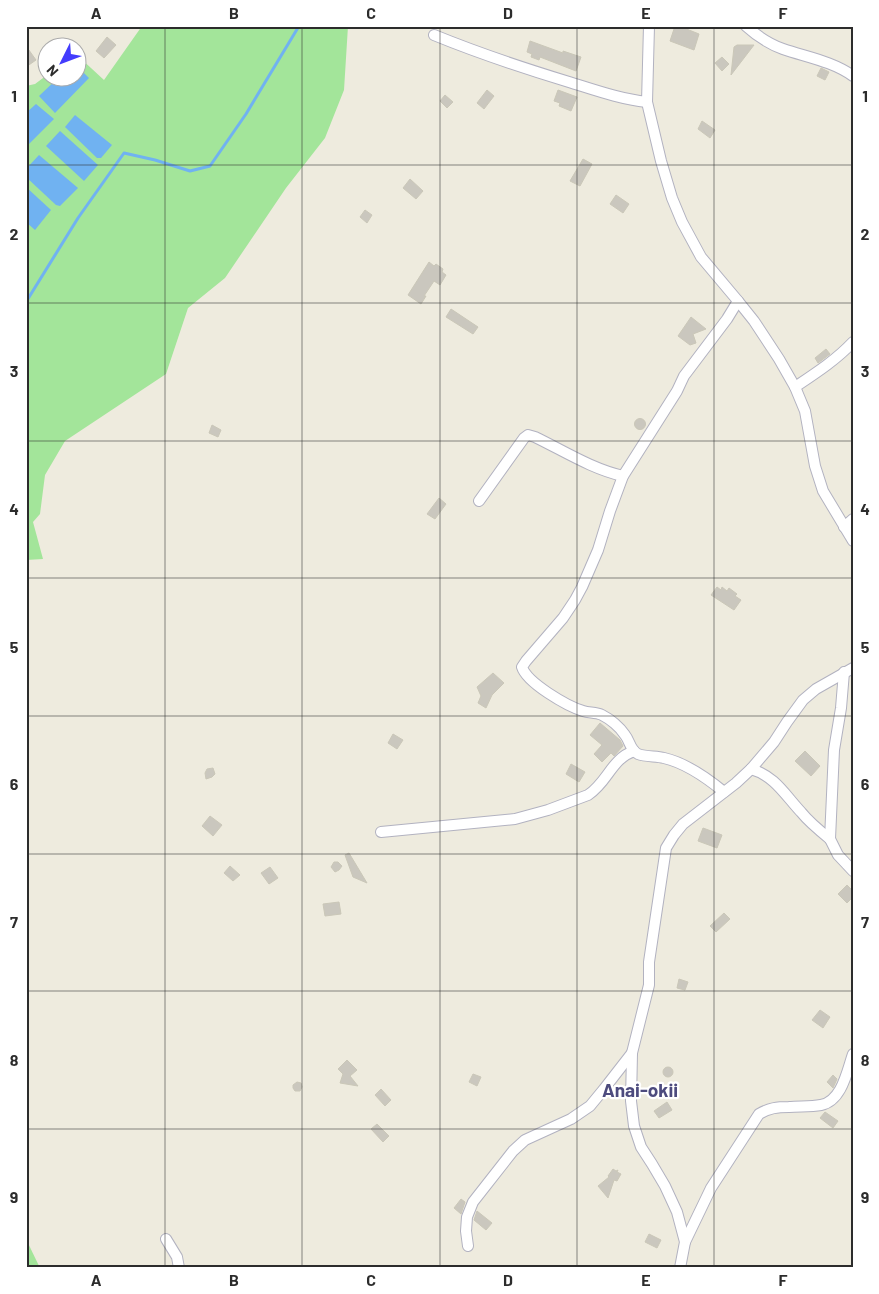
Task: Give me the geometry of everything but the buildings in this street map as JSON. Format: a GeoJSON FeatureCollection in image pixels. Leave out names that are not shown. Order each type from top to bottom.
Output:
{"type":"FeatureCollection","features":[{"type":"Feature","properties":{"kind":"street"},"geometry":{"type":"LineString","coordinates":[[649,26],[647,102],[672,198],[682,222],[701,257],[738,301],[779,359],[795,387],[805,410],[815,466],[823,491],[853,541]]}},
{"type":"Feature","properties":{"kind":"street"},"geometry":{"type":"LineString","coordinates":[[746,26],[764,40],[826,63],[853,76]]}},
{"type":"Feature","properties":{"kind":"street"},"geometry":{"type":"LineString","coordinates":[[434,35],[469,50],[526,69],[626,100],[647,102]]}},
{"type":"Feature","properties":{"kind":"street"},"geometry":{"type":"LineString","coordinates":[[724,792],[707,778],[689,768],[666,758],[634,751],[626,735],[607,718],[600,714],[581,711],[547,692],[524,672],[522,666],[567,613],[579,594],[598,550],[623,476],[677,391],[684,376],[727,319],[738,301]]}},
{"type":"Feature","properties":{"kind":"street"},"geometry":{"type":"LineString","coordinates":[[795,387],[840,356],[853,342]]}},
{"type":"Feature","properties":{"kind":"street"},"geometry":{"type":"LineString","coordinates":[[479,501],[528,435],[536,437],[580,460],[623,476]]}},
{"type":"Feature","properties":{"kind":"street"},"geometry":{"type":"LineString","coordinates":[[844,527],[853,519]]}},
{"type":"Feature","properties":{"kind":"street"},"geometry":{"type":"LineString","coordinates":[[685,1242],[677,1212],[665,1186],[641,1147],[634,1126],[631,1101],[632,1053],[650,985],[649,962],[666,848],[683,824],[751,769],[774,742],[803,700],[816,689],[848,670]]}},
{"type":"Feature","properties":{"kind":"street"},"geometry":{"type":"LineString","coordinates":[[830,839],[834,750],[848,670]]}},
{"type":"Feature","properties":{"kind":"street"},"geometry":{"type":"LineString","coordinates":[[381,832],[514,819],[548,810],[593,792],[619,759],[625,754],[634,751]]}},
{"type":"Feature","properties":{"kind":"street"},"geometry":{"type":"LineString","coordinates":[[751,769],[761,772],[784,791],[811,823],[830,839],[838,855],[853,872]]}},
{"type":"Feature","properties":{"kind":"street"},"geometry":{"type":"LineString","coordinates":[[468,1246],[467,1218],[473,1202],[513,1151],[524,1140],[571,1119],[590,1106],[632,1053]]}},
{"type":"Feature","properties":{"kind":"street"},"geometry":{"type":"LineString","coordinates":[[680,1268],[685,1242],[711,1188],[759,1114],[766,1109],[774,1107],[821,1105],[830,1102],[846,1078],[853,1054]]}},
{"type":"Feature","properties":{"kind":"street"},"geometry":{"type":"LineString","coordinates":[[166,1239],[177,1257],[179,1268]]}},
{"type":"Feature","properties":{"kind":"green space"},"geometry":{"type":"Polygon","coordinates":[[[142,26],[348,26],[344,90],[325,138],[286,188],[225,278],[188,308],[166,374],[65,441],[45,475],[40,514],[33,522],[43,559],[26,560],[26,86],[38,82],[38,88],[88,88],[88,65],[104,80],[142,26]]]}},
{"type":"Feature","properties":{"kind":"green space"},"geometry":{"type":"Polygon","coordinates":[[[26,1239],[40,1268],[26,1268],[26,1239]]]}},
{"type":"Feature","properties":{"kind":"water"},"geometry":{"type":"Polygon","coordinates":[[[47,88],[79,88],[55,113],[39,96],[47,88]]]}},
{"type":"Feature","properties":{"kind":"water"},"geometry":{"type":"Polygon","coordinates":[[[36,104],[54,119],[26,147],[26,113],[36,104]]]}},
{"type":"Feature","properties":{"kind":"water"},"geometry":{"type":"Polygon","coordinates":[[[75,115],[112,145],[101,158],[97,158],[65,127],[75,115]]]}},
{"type":"Feature","properties":{"kind":"water"},"geometry":{"type":"Polygon","coordinates":[[[60,131],[98,165],[84,181],[46,146],[60,131]]]}},
{"type":"Feature","properties":{"kind":"water"},"geometry":{"type":"Polygon","coordinates":[[[39,155],[78,188],[60,206],[56,205],[26,177],[26,169],[39,155]]]}},
{"type":"Feature","properties":{"kind":"water"},"geometry":{"type":"Polygon","coordinates":[[[26,187],[51,210],[35,230],[26,222],[26,187]]]}},
{"type":"Feature","properties":{"kind":"waterway"},"geometry":{"type":"LineString","coordinates":[[26,302],[78,218],[124,153],[190,171],[210,166],[246,114],[299,26]]}},
{"type":"Feature","properties":{"kind":"district","name":"Anai-okii"},"geometry":{"type":"Point","coordinates":[640,1090]}}]}
